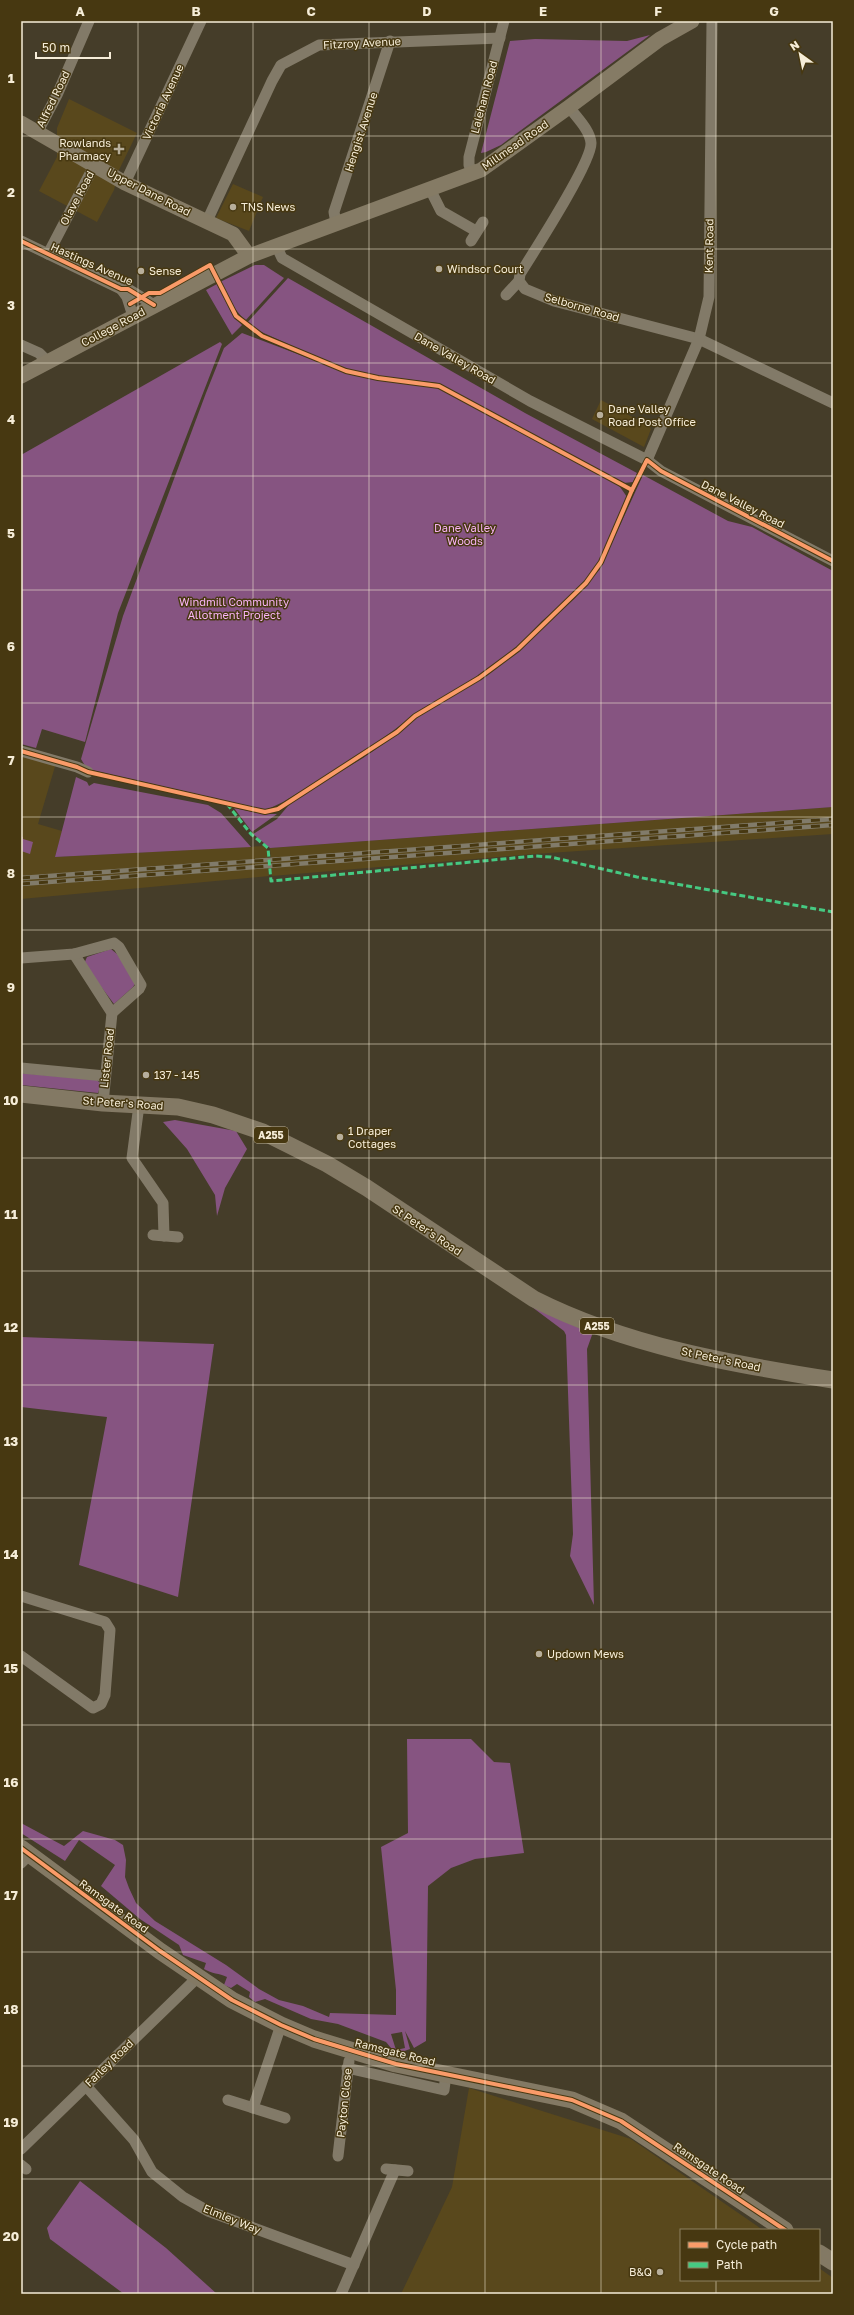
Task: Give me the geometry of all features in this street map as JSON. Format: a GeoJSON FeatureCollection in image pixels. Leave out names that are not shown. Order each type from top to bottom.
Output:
{"type":"FeatureCollection","features":[{"type":"Feature","properties":{"kind":"main road","name":"Millmead Road"},"geometry":{"type":"LineString","coordinates":[[248,256],[336,222],[473,173],[496,160],[660,39],[692,21]]}},
{"type":"Feature","properties":{"kind":"main road","name":"Upper Dane Road"},"geometry":{"type":"LineString","coordinates":[[21,123],[36,133],[95,164],[125,183],[233,234],[248,256]]}},
{"type":"Feature","properties":{"kind":"main road","name":"College Road"},"geometry":{"type":"LineString","coordinates":[[21,376],[248,256]]}},
{"type":"Feature","properties":{"kind":"main road","name":"St Peter's Road"},"geometry":{"type":"LineString","coordinates":[[21,1094],[103,1103],[178,1107],[213,1115],[285,1141],[366,1188],[534,1299],[569,1317],[663,1347],[727,1361],[833,1380]]}},
{"type":"Feature","properties":{"kind":"main road","name":"Ramsgate Road"},"geometry":{"type":"LineString","coordinates":[[24,1855],[232,2000],[281,2025],[352,2051],[396,2064],[572,2100],[599,2110],[621,2121],[783,2229]]}},
{"type":"Feature","properties":{"kind":"main road"},"geometry":{"type":"LineString","coordinates":[[820,2254],[833,2262]]}},
{"type":"Feature","properties":{"kind":"street","name":"Alfred Road"},"geometry":{"type":"LineString","coordinates":[[36,133],[57,95],[89,21]]}},
{"type":"Feature","properties":{"kind":"street","name":"Victoria Avenue"},"geometry":{"type":"LineString","coordinates":[[125,183],[201,21]]}},
{"type":"Feature","properties":{"kind":"street","name":"Laleham Road"},"geometry":{"type":"LineString","coordinates":[[473,173],[469,165],[469,157],[504,21]]}},
{"type":"Feature","properties":{"kind":"street","name":"Kent Road"},"geometry":{"type":"LineString","coordinates":[[647,460],[699,339],[709,297],[712,21]]}},
{"type":"Feature","properties":{"kind":"street","name":"Fitzroy Avenue"},"geometry":{"type":"LineString","coordinates":[[208,221],[272,81],[281,65],[319,44],[500,38]]}},
{"type":"Feature","properties":{"kind":"street","name":"Hengist Avenue"},"geometry":{"type":"LineString","coordinates":[[336,222],[334,212],[390,41]]}},
{"type":"Feature","properties":{"kind":"street"},"geometry":{"type":"LineString","coordinates":[[506,295],[519,281],[520,274],[580,173],[590,153],[589,135],[569,107]]}},
{"type":"Feature","properties":{"kind":"street","name":"Olave Road"},"geometry":{"type":"LineString","coordinates":[[48,254],[95,164]]}},
{"type":"Feature","properties":{"kind":"street"},"geometry":{"type":"LineString","coordinates":[[430,189],[440,211],[474,236],[483,222]]}},
{"type":"Feature","properties":{"kind":"street","name":"Hastings Avenue"},"geometry":{"type":"LineString","coordinates":[[21,241],[121,289],[128,289],[154,305]]}},
{"type":"Feature","properties":{"kind":"street","name":"Dane Valley Road"},"geometry":{"type":"LineString","coordinates":[[276,245],[282,258],[530,401],[647,460],[660,471],[833,560]]}},
{"type":"Feature","properties":{"kind":"street","name":"Selborne Road"},"geometry":{"type":"LineString","coordinates":[[519,281],[525,289],[554,300],[699,339],[833,403]]}},
{"type":"Feature","properties":{"kind":"street","name":"Hastings Avenue"},"geometry":{"type":"LineString","coordinates":[[121,289],[127,297],[134,316]]}},
{"type":"Feature","properties":{"kind":"street"},"geometry":{"type":"LineString","coordinates":[[21,345],[39,353],[47,361]]}},
{"type":"Feature","properties":{"kind":"street"},"geometry":{"type":"LineString","coordinates":[[21,751],[77,767],[88,772]]}},
{"type":"Feature","properties":{"kind":"street","name":"Lister Road"},"geometry":{"type":"LineString","coordinates":[[21,958],[74,954],[114,943],[118,947],[141,985],[139,989],[112,1013]]}},
{"type":"Feature","properties":{"kind":"street","name":"Lister Road"},"geometry":{"type":"LineString","coordinates":[[74,954],[112,1013],[103,1103]]}},
{"type":"Feature","properties":{"kind":"street"},"geometry":{"type":"LineString","coordinates":[[21,1068],[105,1076]]}},
{"type":"Feature","properties":{"kind":"street"},"geometry":{"type":"LineString","coordinates":[[139,1105],[132,1158],[163,1203],[159,1235],[178,1237]]}},
{"type":"Feature","properties":{"kind":"street"},"geometry":{"type":"LineString","coordinates":[[21,1596],[105,1622],[110,1630],[105,1695],[101,1704],[93,1708],[21,1656]]}},
{"type":"Feature","properties":{"kind":"street","name":"Farley Road"},"geometry":{"type":"LineString","coordinates":[[21,2149],[198,1977]]}},
{"type":"Feature","properties":{"kind":"street"},"geometry":{"type":"LineString","coordinates":[[253,2108],[281,2025]]}},
{"type":"Feature","properties":{"kind":"street","name":"Payton Close"},"geometry":{"type":"LineString","coordinates":[[338,2156],[347,2068],[352,2051]]}},
{"type":"Feature","properties":{"kind":"street","name":"Ramsgate Road"},"geometry":{"type":"LineString","coordinates":[[347,2068],[444,2090],[446,2074]]}},
{"type":"Feature","properties":{"kind":"street","name":"Elmley Way"},"geometry":{"type":"LineString","coordinates":[[86,2086],[134,2140],[152,2172],[183,2197],[208,2212],[354,2265]]}},
{"type":"Feature","properties":{"kind":"street"},"geometry":{"type":"LineString","coordinates":[[228,2100],[285,2118]]}},
{"type":"Feature","properties":{"kind":"street"},"geometry":{"type":"LineString","coordinates":[[341,2294],[354,2265],[390,2169],[408,2171]]}},
{"type":"Feature","properties":{"kind":"shaded area"},"geometry":{"type":"Polygon","coordinates":[[[69,99],[137,133],[119,170],[114,190],[97,222],[39,191],[57,157],[57,128],[69,99]]]}},
{"type":"Feature","properties":{"kind":"shaded area"},"geometry":{"type":"Polygon","coordinates":[[[233,184],[263,197],[249,231],[216,218],[233,184]]]}},
{"type":"Feature","properties":{"kind":"shaded area"},"geometry":{"type":"Polygon","coordinates":[[[601,400],[649,426],[651,429],[644,447],[592,419],[601,400]]]}},
{"type":"Feature","properties":{"kind":"shaded area"},"geometry":{"type":"Polygon","coordinates":[[[21,754],[56,763],[38,824],[62,831],[55,857],[265,846],[267,849],[269,876],[21,899],[21,754]]]}},
{"type":"Feature","properties":{"kind":"shaded area"},"geometry":{"type":"Polygon","coordinates":[[[833,807],[833,834],[534,854],[272,876],[270,848],[833,807]]]}},
{"type":"Feature","properties":{"kind":"shaded area"},"geometry":{"type":"Polygon","coordinates":[[[469,2088],[631,2139],[762,2229],[680,2229],[680,2281],[820,2281],[820,2269],[833,2278],[833,2294],[401,2294],[452,2187],[469,2088]]]}},
{"type":"Feature","properties":{"kind":"green space"},"geometry":{"type":"Polygon","coordinates":[[[650,35],[501,145],[481,153],[510,41],[535,39],[627,41],[650,35]]]}},
{"type":"Feature","properties":{"kind":"green space"},"geometry":{"type":"Polygon","coordinates":[[[255,265],[264,265],[284,278],[245,321],[232,305],[220,282],[255,265]]]}},
{"type":"Feature","properties":{"kind":"green space"},"geometry":{"type":"Polygon","coordinates":[[[288,278],[525,413],[637,473],[633,482],[624,483],[438,383],[379,376],[347,369],[257,330],[247,323],[288,278]]]}},
{"type":"Feature","properties":{"kind":"green space"},"geometry":{"type":"Polygon","coordinates":[[[217,284],[231,312],[242,325],[232,335],[206,290],[217,284]]]}},
{"type":"Feature","properties":{"kind":"green space"},"geometry":{"type":"Polygon","coordinates":[[[242,333],[348,373],[371,379],[437,387],[618,484],[627,497],[600,561],[591,574],[569,598],[542,621],[516,648],[478,677],[424,708],[360,755],[283,802],[266,810],[87,769],[81,759],[123,616],[206,393],[224,348],[242,333]]]}},
{"type":"Feature","properties":{"kind":"green space"},"geometry":{"type":"Polygon","coordinates":[[[220,342],[222,344],[118,613],[85,742],[42,729],[36,748],[21,744],[21,455],[220,342]]]}},
{"type":"Feature","properties":{"kind":"green space"},"geometry":{"type":"Polygon","coordinates":[[[643,475],[728,521],[752,527],[833,571],[833,807],[270,848],[253,834],[277,819],[293,800],[363,758],[399,733],[417,717],[480,679],[519,650],[575,598],[600,569],[643,475]]]}},
{"type":"Feature","properties":{"kind":"green space"},"geometry":{"type":"Polygon","coordinates":[[[76,777],[87,782],[89,786],[94,783],[208,805],[221,813],[251,847],[55,857],[76,777]]]}},
{"type":"Feature","properties":{"kind":"green space"},"geometry":{"type":"Polygon","coordinates":[[[234,808],[264,814],[277,814],[252,832],[234,808]]]}},
{"type":"Feature","properties":{"kind":"green space"},"geometry":{"type":"Polygon","coordinates":[[[21,836],[23,839],[33,842],[30,854],[21,851],[21,836]]]}},
{"type":"Feature","properties":{"kind":"green space"},"geometry":{"type":"Polygon","coordinates":[[[111,949],[117,954],[136,982],[133,987],[114,1004],[84,964],[87,957],[111,949]]]}},
{"type":"Feature","properties":{"kind":"green space"},"geometry":{"type":"Polygon","coordinates":[[[21,1073],[97,1080],[101,1084],[98,1093],[21,1085],[21,1073]]]}},
{"type":"Feature","properties":{"kind":"green space"},"geometry":{"type":"Polygon","coordinates":[[[175,1120],[236,1131],[247,1149],[225,1188],[217,1216],[215,1195],[187,1149],[163,1122],[175,1120]]]}},
{"type":"Feature","properties":{"kind":"green space"},"geometry":{"type":"Polygon","coordinates":[[[536,1302],[589,1327],[592,1335],[587,1349],[594,1605],[570,1556],[573,1534],[566,1335],[564,1331],[532,1307],[536,1302]]]}},
{"type":"Feature","properties":{"kind":"green space"},"geometry":{"type":"Polygon","coordinates":[[[21,1337],[214,1344],[178,1597],[79,1565],[107,1417],[21,1407],[21,1337]]]}},
{"type":"Feature","properties":{"kind":"green space"},"geometry":{"type":"Polygon","coordinates":[[[407,1739],[471,1739],[494,1762],[510,1763],[524,1853],[475,1859],[451,1868],[428,1886],[426,2041],[414,2048],[405,2031],[410,2049],[396,2054],[386,2042],[338,2024],[311,2019],[265,1999],[255,2002],[249,1997],[250,1992],[237,1984],[231,1988],[224,1985],[227,1977],[207,1971],[204,1969],[206,1963],[183,1955],[179,1945],[140,1919],[101,1886],[115,1865],[79,1840],[65,1861],[21,1833],[21,1823],[64,1846],[83,1831],[115,1840],[123,1845],[126,1860],[125,1877],[129,1888],[136,1903],[155,1921],[226,1965],[259,1989],[279,2000],[303,2006],[329,2017],[330,2013],[396,2015],[396,1990],[381,1847],[408,1833],[407,1739]],[[402,2032],[391,2034],[396,2050],[405,2048],[402,2032]]]}},
{"type":"Feature","properties":{"kind":"green space"},"geometry":{"type":"Polygon","coordinates":[[[80,2181],[166,2248],[217,2294],[124,2294],[50,2239],[47,2228],[80,2181]]]}},
{"type":"Feature","properties":{"kind":"railway"},"geometry":{"type":"LineString","coordinates":[[21,878],[833,819]]}},
{"type":"Feature","properties":{"kind":"railway"},"geometry":{"type":"LineString","coordinates":[[21,884],[833,825]]}},
{"type":"Feature","properties":{"kind":"marked path"},"geometry":{"type":"LineString","coordinates":[[227,804],[251,834],[268,848],[271,881],[535,856],[551,857],[637,877],[833,912]]}},
{"type":"Feature","properties":{"kind":"cycle path"},"geometry":{"type":"LineString","coordinates":[[21,241],[121,289],[128,289],[154,305]]}},
{"type":"Feature","properties":{"kind":"cycle path"},"geometry":{"type":"LineString","coordinates":[[130,304],[149,293],[160,293],[210,265],[236,316],[262,336],[346,371],[378,378],[439,386],[632,490]]}},
{"type":"Feature","properties":{"kind":"cycle path"},"geometry":{"type":"LineString","coordinates":[[21,751],[77,767],[88,772],[265,812],[278,809],[397,732],[415,716],[479,678],[518,649],[586,583],[601,562],[632,490],[647,460],[661,471],[833,561]]}},
{"type":"Feature","properties":{"kind":"cycle path"},"geometry":{"type":"LineString","coordinates":[[21,1848],[160,1951],[232,2000],[281,2025],[314,2039],[396,2064],[572,2100],[621,2121],[783,2229]]}},
{"type":"Feature","properties":{"kind":"place","name":"Rowlands Pharmacy"},"geometry":{"type":"Point","coordinates":[119,149]}},
{"type":"Feature","properties":{"kind":"place","name":"TNS News"},"geometry":{"type":"Point","coordinates":[233,207]}},
{"type":"Feature","properties":{"kind":"place","name":"Windsor Court"},"geometry":{"type":"Point","coordinates":[439,269]}},
{"type":"Feature","properties":{"kind":"place","name":"Sense"},"geometry":{"type":"Point","coordinates":[141,271]}},
{"type":"Feature","properties":{"kind":"place","name":"Dane Valley Road Post Office"},"geometry":{"type":"Point","coordinates":[600,415]}},
{"type":"Feature","properties":{"kind":"place","name":"137 - 145"},"geometry":{"type":"Point","coordinates":[146,1075]}},
{"type":"Feature","properties":{"kind":"place","name":"1 Draper Cottages"},"geometry":{"type":"Point","coordinates":[340,1137]}},
{"type":"Feature","properties":{"kind":"place","name":"Updown Mews"},"geometry":{"type":"Point","coordinates":[539,1654]}},
{"type":"Feature","properties":{"kind":"place","name":"B&Q"},"geometry":{"type":"Point","coordinates":[660,2272]}},
{"type":"Feature","properties":{"kind":"park label","name":"Dane Valley Woods"},"geometry":{"type":"Point","coordinates":[465,534]}},
{"type":"Feature","properties":{"kind":"park label","name":"Windmill Community Allotment Project"},"geometry":{"type":"Point","coordinates":[234,608]}}]}
